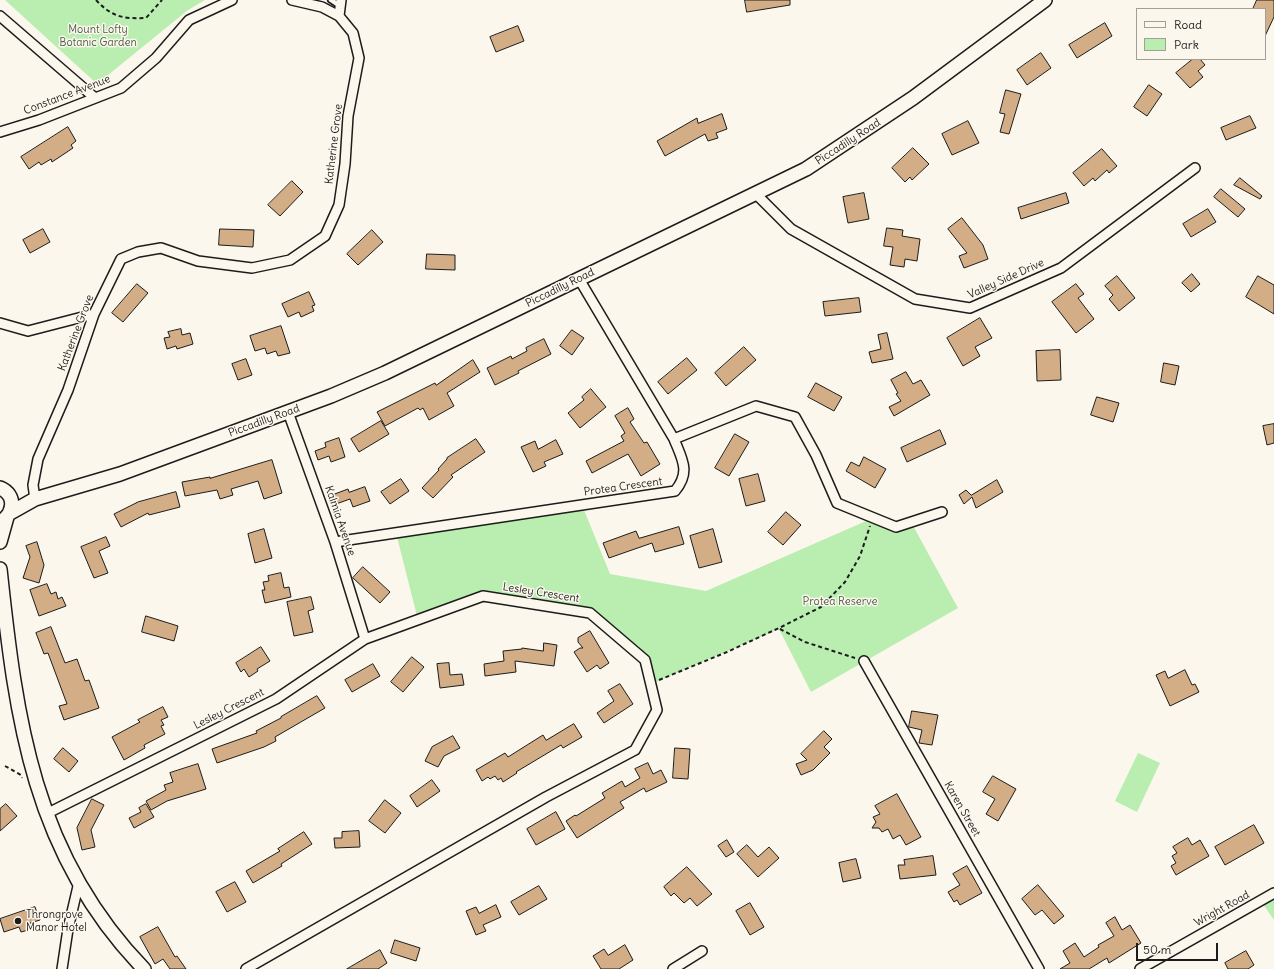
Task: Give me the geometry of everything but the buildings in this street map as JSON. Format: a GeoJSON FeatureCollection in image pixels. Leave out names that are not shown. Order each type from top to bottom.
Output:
{"type":"FeatureCollection","features":[{"type":"Feature","properties":{"kind":"main road","name":"Piccadilly Road"},"geometry":{"type":"LineString","coordinates":[[6,517],[35,499],[120,474],[331,396],[385,373],[756,194],[806,169],[913,98],[1045,0]]}},
{"type":"Feature","properties":{"kind":"main road"},"geometry":{"type":"LineString","coordinates":[[1,489],[35,499]]}},
{"type":"Feature","properties":{"kind":"main road"},"geometry":{"type":"LineString","coordinates":[[0,542],[6,517],[12,507],[9,495],[1,489]]}},
{"type":"Feature","properties":{"kind":"main road"},"geometry":{"type":"LineString","coordinates":[[0,569],[9,655],[20,723],[31,768],[46,814],[62,851],[95,909],[125,950],[144,969]]}},
{"type":"Feature","properties":{"kind":"street","name":"Constance Avenue"},"geometry":{"type":"LineString","coordinates":[[0,132],[39,120],[121,88],[156,58],[189,20],[232,0]]}},
{"type":"Feature","properties":{"kind":"street"},"geometry":{"type":"LineString","coordinates":[[292,0],[322,7],[339,16],[340,3]]}},
{"type":"Feature","properties":{"kind":"street"},"geometry":{"type":"LineString","coordinates":[[0,16],[95,98]]}},
{"type":"Feature","properties":{"kind":"street","name":"Katherine Grove"},"geometry":{"type":"LineString","coordinates":[[35,499],[33,485],[38,459],[68,390],[94,314],[121,259],[138,252],[161,248],[198,261],[252,268],[290,260],[325,236],[339,204],[345,164],[348,116],[359,58],[353,33],[339,16]]}},
{"type":"Feature","properties":{"kind":"street","name":"Valley Side Drive"},"geometry":{"type":"LineString","coordinates":[[756,194],[791,229],[915,299],[970,308],[1061,268],[1195,168]]}},
{"type":"Feature","properties":{"kind":"street","name":"Protea Crescent"},"geometry":{"type":"LineString","coordinates":[[335,542],[675,491],[682,483],[684,465],[674,439],[579,279]]}},
{"type":"Feature","properties":{"kind":"street"},"geometry":{"type":"LineString","coordinates":[[0,323],[28,331],[94,314]]}},
{"type":"Feature","properties":{"kind":"street"},"geometry":{"type":"LineString","coordinates":[[674,439],[756,406],[795,417],[816,455],[837,503],[896,527],[942,512]]}},
{"type":"Feature","properties":{"kind":"street","name":"Kalmia Avenue"},"geometry":{"type":"LineString","coordinates":[[288,412],[335,542],[365,639]]}},
{"type":"Feature","properties":{"kind":"street","name":"Lesley Crescent"},"geometry":{"type":"LineString","coordinates":[[46,814],[276,699],[365,639],[483,596],[590,613],[645,660],[657,710],[635,750],[546,797],[246,969]]}},
{"type":"Feature","properties":{"kind":"street","name":"Karen Street"},"geometry":{"type":"LineString","coordinates":[[864,661],[1039,969]]}},
{"type":"Feature","properties":{"kind":"street"},"geometry":{"type":"LineString","coordinates":[[62,969],[68,929],[79,882]]}},
{"type":"Feature","properties":{"kind":"street","name":"Wright Road"},"geometry":{"type":"LineString","coordinates":[[1140,969],[1274,893]]}},
{"type":"Feature","properties":{"kind":"street"},"geometry":{"type":"LineString","coordinates":[[673,969],[702,951]]}},
{"type":"Feature","properties":{"kind":"lane"},"geometry":{"type":"LineString","coordinates":[[331,0],[340,3]]}},
{"type":"Feature","properties":{"kind":"path"},"geometry":{"type":"LineString","coordinates":[[96,0],[106,10],[128,19],[146,18],[162,0]]}},
{"type":"Feature","properties":{"kind":"path"},"geometry":{"type":"LineString","coordinates":[[651,684],[676,672],[727,652],[779,628],[821,606],[845,582],[860,556],[873,518]]}},
{"type":"Feature","properties":{"kind":"path"},"geometry":{"type":"LineString","coordinates":[[779,628],[805,642],[864,661]]}},
{"type":"Feature","properties":{"kind":"green space","name":"Mount Lofty Botanic Garden"},"geometry":{"type":"Polygon","coordinates":[[[5,0],[205,0],[188,10],[97,84],[5,0]]]}},
{"type":"Feature","properties":{"kind":"green space","name":"Protea Reserve"},"geometry":{"type":"Polygon","coordinates":[[[582,505],[610,574],[706,591],[873,518],[896,527],[911,522],[958,608],[811,692],[779,629],[651,684],[645,660],[590,613],[483,596],[418,620],[396,533],[582,505]]]}},
{"type":"Feature","properties":{"kind":"green space"},"geometry":{"type":"Polygon","coordinates":[[[1138,753],[1160,763],[1137,812],[1115,801],[1138,753]]]}},
{"type":"Feature","properties":{"kind":"green space"},"geometry":{"type":"Polygon","coordinates":[[[1274,893],[1274,920],[1261,901],[1274,893]]]}},
{"type":"Feature","properties":{"kind":"place","name":"Throngrove Manor Hotel"},"geometry":{"type":"Point","coordinates":[18,921]}}]}
